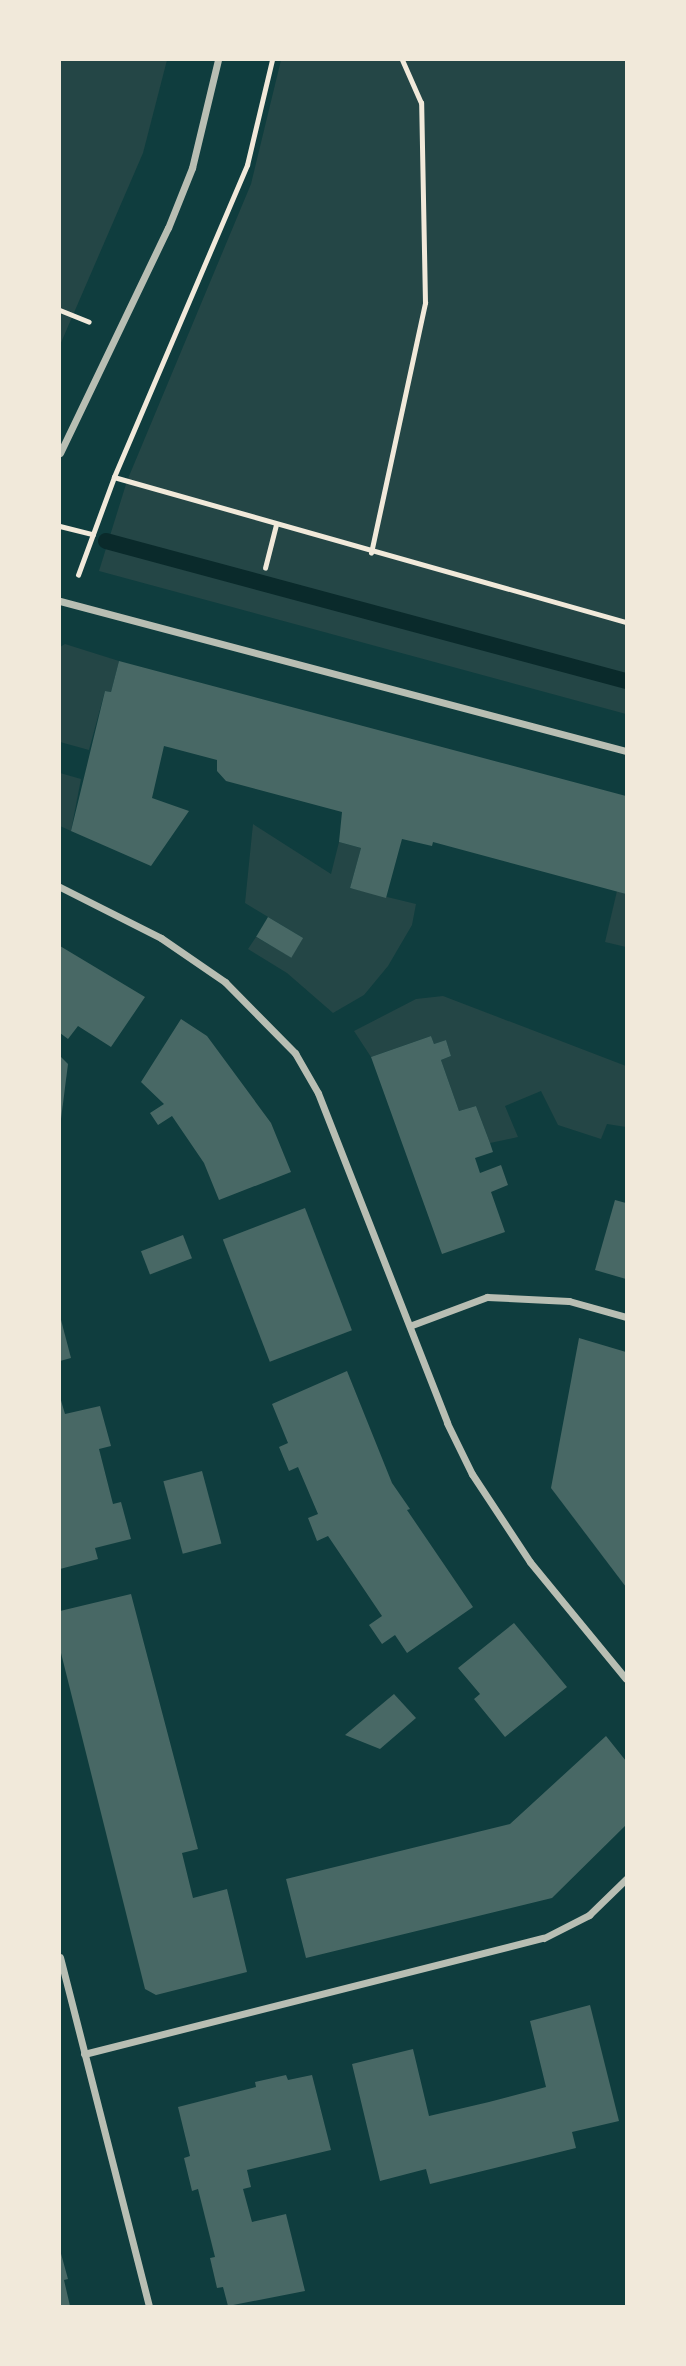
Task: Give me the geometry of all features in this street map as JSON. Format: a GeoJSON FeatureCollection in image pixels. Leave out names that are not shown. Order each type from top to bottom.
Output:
{"type":"FeatureCollection","features":[{"type":"Feature","properties":{"kind":"street"},"geometry":{"type":"LineString","coordinates":[[60,453],[168,229],[192,168],[218,60]]}},
{"type":"Feature","properties":{"kind":"street"},"geometry":{"type":"LineString","coordinates":[[60,601],[626,751]]}},
{"type":"Feature","properties":{"kind":"street"},"geometry":{"type":"LineString","coordinates":[[60,887],[160,938],[225,982],[295,1053],[318,1093],[412,1325],[447,1423],[472,1474],[530,1562],[626,1679]]}},
{"type":"Feature","properties":{"kind":"street"},"geometry":{"type":"LineString","coordinates":[[412,1325],[486,1297],[569,1301],[626,1317]]}},
{"type":"Feature","properties":{"kind":"street"},"geometry":{"type":"LineString","coordinates":[[83,2054],[544,1938],[589,1915],[626,1880]]}},
{"type":"Feature","properties":{"kind":"street"},"geometry":{"type":"LineString","coordinates":[[60,1957],[149,2306]]}},
{"type":"Feature","properties":{"kind":"path"},"geometry":{"type":"LineString","coordinates":[[68,604],[114,477],[247,165],[272,60]]}},
{"type":"Feature","properties":{"kind":"path"},"geometry":{"type":"LineString","coordinates":[[371,552],[425,303],[421,103],[402,60]]}},
{"type":"Feature","properties":{"kind":"path"},"geometry":{"type":"LineString","coordinates":[[114,477],[371,552],[626,622]]}},
{"type":"Feature","properties":{"kind":"path"},"geometry":{"type":"LineString","coordinates":[[265,568],[276,525]]}},
{"type":"Feature","properties":{"kind":"path"},"geometry":{"type":"LineString","coordinates":[[60,526],[93,534]]}},
{"type":"Feature","properties":{"kind":"shaded area"},"geometry":{"type":"Polygon","coordinates":[[[60,60],[167,60],[143,153],[60,345],[60,60]]]}},
{"type":"Feature","properties":{"kind":"shaded area"},"geometry":{"type":"Polygon","coordinates":[[[281,60],[626,60],[626,714],[99,571],[127,481],[251,184],[281,60]]]}},
{"type":"Feature","properties":{"kind":"shaded area"},"geometry":{"type":"Polygon","coordinates":[[[65,644],[119,661],[111,692],[105,691],[89,750],[60,742],[60,647],[65,644]]]}},
{"type":"Feature","properties":{"kind":"shaded area"},"geometry":{"type":"Polygon","coordinates":[[[60,773],[81,779],[71,831],[60,826],[60,773]]]}},
{"type":"Feature","properties":{"kind":"shaded area"},"geometry":{"type":"Polygon","coordinates":[[[253,824],[331,874],[339,842],[361,848],[350,888],[416,904],[412,925],[388,966],[364,995],[333,1013],[287,973],[248,949],[256,937],[291,957],[303,938],[245,903],[253,824]]]}},
{"type":"Feature","properties":{"kind":"shaded area"},"geometry":{"type":"Polygon","coordinates":[[[617,891],[626,894],[626,947],[605,942],[617,891]]]}},
{"type":"Feature","properties":{"kind":"shaded area"},"geometry":{"type":"Polygon","coordinates":[[[443,996],[626,1066],[626,1127],[607,1124],[601,1139],[558,1125],[541,1091],[505,1106],[518,1137],[490,1143],[476,1106],[459,1111],[441,1060],[451,1056],[446,1040],[434,1044],[431,1036],[371,1057],[354,1031],[416,999],[443,996]]]}},
{"type":"Feature","properties":{"kind":"building"},"geometry":{"type":"Polygon","coordinates":[[[119,661],[626,796],[626,894],[433,842],[432,846],[402,839],[386,898],[350,888],[361,848],[339,842],[342,812],[226,781],[217,771],[217,760],[164,746],[152,798],[189,811],[151,866],[71,831],[105,691],[111,692],[119,661]]]}},
{"type":"Feature","properties":{"kind":"building"},"geometry":{"type":"Polygon","coordinates":[[[268,917],[303,938],[291,958],[256,937],[268,917]]]}},
{"type":"Feature","properties":{"kind":"building"},"geometry":{"type":"Polygon","coordinates":[[[60,946],[145,997],[111,1047],[78,1026],[68,1039],[60,1033],[60,946]]]}},
{"type":"Feature","properties":{"kind":"building"},"geometry":{"type":"Polygon","coordinates":[[[181,1019],[207,1036],[271,1123],[291,1172],[219,1200],[204,1163],[172,1116],[158,1125],[150,1113],[164,1104],[141,1082],[181,1019]]]}},
{"type":"Feature","properties":{"kind":"building"},"geometry":{"type":"Polygon","coordinates":[[[431,1036],[434,1044],[446,1040],[451,1056],[441,1060],[459,1111],[476,1106],[490,1143],[493,1152],[475,1158],[480,1173],[501,1165],[508,1185],[491,1192],[505,1232],[442,1254],[371,1057],[431,1036]]]}},
{"type":"Feature","properties":{"kind":"building"},"geometry":{"type":"Polygon","coordinates":[[[60,1056],[68,1064],[61,1119],[60,1119],[60,1056]]]}},
{"type":"Feature","properties":{"kind":"building"},"geometry":{"type":"Polygon","coordinates":[[[615,1200],[626,1203],[626,1279],[595,1270],[615,1200]]]}},
{"type":"Feature","properties":{"kind":"building"},"geometry":{"type":"Polygon","coordinates":[[[305,1208],[352,1330],[270,1362],[223,1240],[305,1208]]]}},
{"type":"Feature","properties":{"kind":"building"},"geometry":{"type":"Polygon","coordinates":[[[183,1235],[192,1258],[150,1274],[141,1251],[183,1235]]]}},
{"type":"Feature","properties":{"kind":"building"},"geometry":{"type":"Polygon","coordinates":[[[60,1316],[71,1358],[60,1361],[60,1316]]]}},
{"type":"Feature","properties":{"kind":"building"},"geometry":{"type":"Polygon","coordinates":[[[579,1338],[626,1352],[626,1587],[551,1488],[579,1338]]]}},
{"type":"Feature","properties":{"kind":"building"},"geometry":{"type":"Polygon","coordinates":[[[347,1371],[392,1483],[410,1509],[407,1510],[473,1607],[407,1653],[395,1635],[382,1644],[369,1625],[382,1616],[328,1536],[317,1541],[308,1518],[318,1514],[298,1467],[289,1471],[279,1447],[288,1443],[272,1404],[347,1371]]]}},
{"type":"Feature","properties":{"kind":"building"},"geometry":{"type":"Polygon","coordinates":[[[60,1397],[65,1414],[100,1406],[111,1446],[99,1449],[113,1504],[121,1502],[131,1539],[95,1548],[98,1559],[60,1569],[60,1397]]]}},
{"type":"Feature","properties":{"kind":"building"},"geometry":{"type":"Polygon","coordinates":[[[202,1471],[221,1543],[183,1554],[163,1481],[202,1471]]]}},
{"type":"Feature","properties":{"kind":"building"},"geometry":{"type":"Polygon","coordinates":[[[131,1594],[198,1849],[182,1853],[193,1898],[227,1889],[247,1972],[156,1995],[145,1989],[60,1649],[60,1611],[131,1594]]]}},
{"type":"Feature","properties":{"kind":"building"},"geometry":{"type":"Polygon","coordinates":[[[514,1623],[567,1687],[505,1737],[474,1699],[480,1694],[458,1668],[514,1623]]]}},
{"type":"Feature","properties":{"kind":"building"},"geometry":{"type":"Polygon","coordinates":[[[394,1694],[416,1718],[380,1749],[345,1735],[394,1694]]]}},
{"type":"Feature","properties":{"kind":"building"},"geometry":{"type":"Polygon","coordinates":[[[606,1736],[626,1761],[626,1825],[552,1898],[306,1958],[286,1879],[510,1824],[606,1736]]]}},
{"type":"Feature","properties":{"kind":"building"},"geometry":{"type":"Polygon","coordinates":[[[590,2005],[619,2121],[572,2132],[576,2148],[430,2184],[426,2169],[380,2181],[352,2064],[413,2049],[429,2116],[489,2102],[546,2087],[530,2021],[590,2005]]]}},
{"type":"Feature","properties":{"kind":"building"},"geometry":{"type":"Polygon","coordinates":[[[286,2075],[288,2080],[312,2075],[331,2150],[247,2170],[251,2187],[243,2189],[252,2222],[286,2214],[305,2291],[228,2306],[223,2287],[217,2288],[210,2258],[215,2257],[198,2189],[192,2191],[184,2158],[190,2156],[178,2107],[256,2087],[255,2082],[286,2075]]]}},
{"type":"Feature","properties":{"kind":"building"},"geometry":{"type":"Polygon","coordinates":[[[60,2250],[68,2279],[64,2280],[70,2306],[60,2306],[60,2250]]]}},
{"type":"Feature","properties":{"kind":"waterway"},"geometry":{"type":"LineString","coordinates":[[106,541],[626,681]]}}]}
